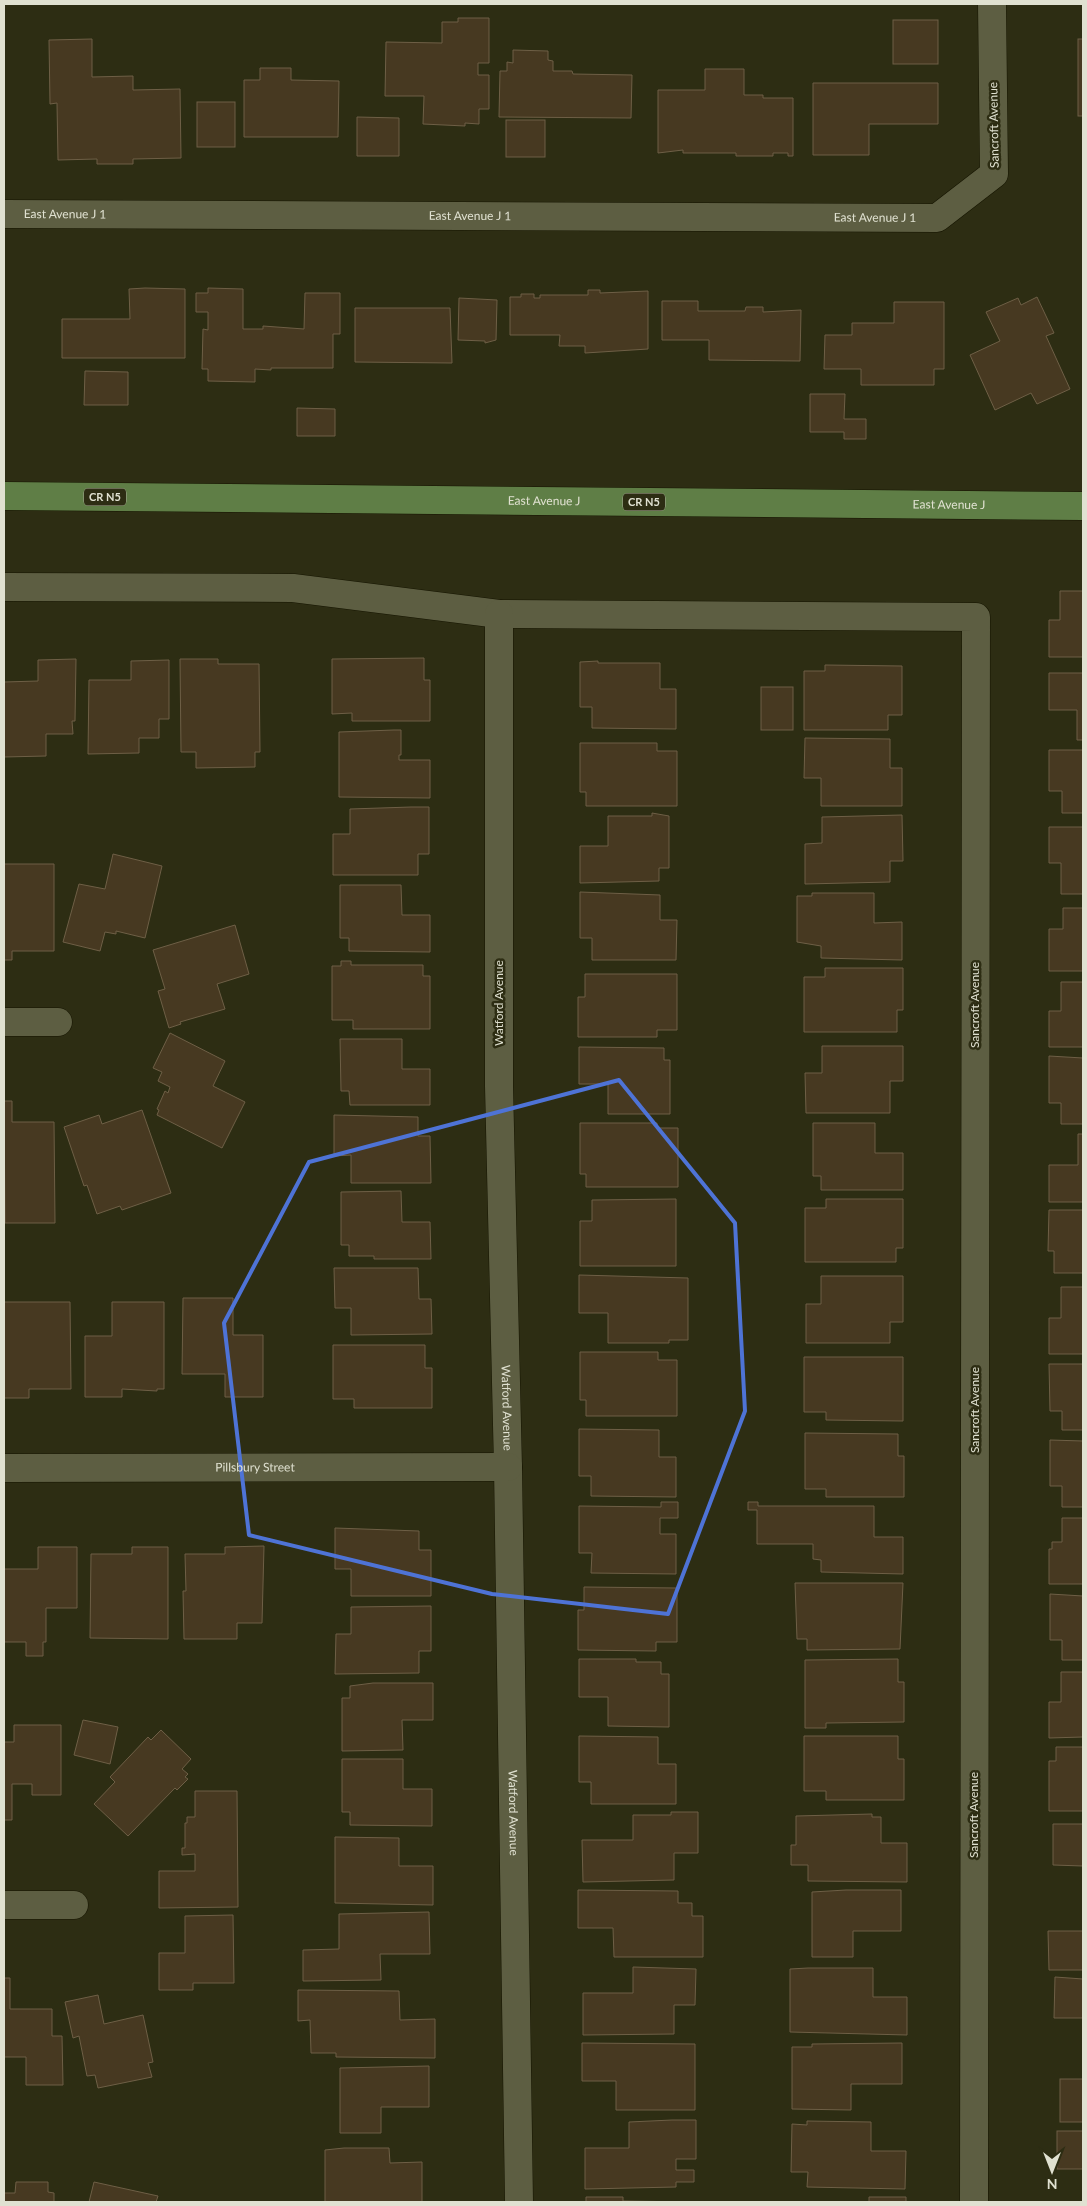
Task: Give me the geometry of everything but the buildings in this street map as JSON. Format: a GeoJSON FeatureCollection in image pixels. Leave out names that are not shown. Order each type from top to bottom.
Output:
{"type":"FeatureCollection","features":[{"type":"Feature","properties":{"kind":"main road","name":"East Avenue J"},"geometry":{"type":"LineString","coordinates":[[4,496],[1083,506]]}},
{"type":"Feature","properties":{"kind":"street","name":"Sancroft Avenue"},"geometry":{"type":"LineString","coordinates":[[937,218],[994,174],[992,4]]}},
{"type":"Feature","properties":{"kind":"street","name":"East Avenue J 1"},"geometry":{"type":"LineString","coordinates":[[4,214],[937,218]]}},
{"type":"Feature","properties":{"kind":"street"},"geometry":{"type":"LineString","coordinates":[[4,587],[293,588],[499,614]]}},
{"type":"Feature","properties":{"kind":"street","name":"Sancroft Avenue"},"geometry":{"type":"LineString","coordinates":[[499,614],[976,617],[974,2202]]}},
{"type":"Feature","properties":{"kind":"street","name":"Watford Avenue"},"geometry":{"type":"LineString","coordinates":[[499,614],[499,1086],[508,1467],[519,2202]]}},
{"type":"Feature","properties":{"kind":"street"},"geometry":{"type":"LineString","coordinates":[[4,1022],[58,1022]]}},
{"type":"Feature","properties":{"kind":"street","name":"Pillsbury Street"},"geometry":{"type":"LineString","coordinates":[[4,1468],[508,1467]]}},
{"type":"Feature","properties":{"kind":"street"},"geometry":{"type":"LineString","coordinates":[[4,1905],[74,1905]]}},
{"type":"Feature","properties":{"kind":"highlighted area"},"geometry":{"type":"Polygon","coordinates":[[[619,1080],[735,1223],[745,1411],[668,1614],[492,1594],[249,1535],[224,1323],[309,1162],[619,1080]]]}}]}
